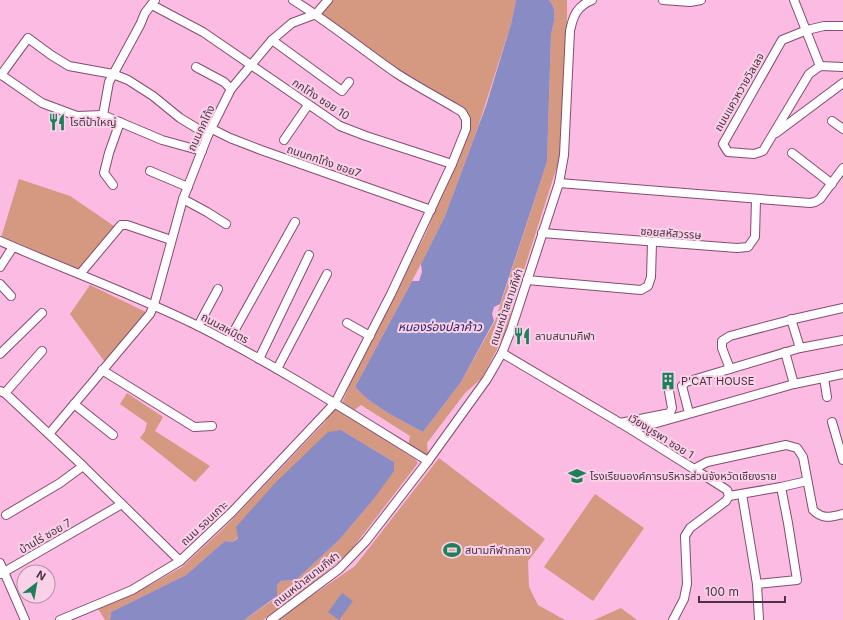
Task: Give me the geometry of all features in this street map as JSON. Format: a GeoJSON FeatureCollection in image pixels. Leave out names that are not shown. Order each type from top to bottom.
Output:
{"type":"FeatureCollection","features":[{"type":"Feature","properties":{"kind":"street","name":"ถนน รอบเกาะ"},"geometry":{"type":"LineString","coordinates":[[60,620],[132,590],[180,561],[232,512],[335,403],[370,336],[431,210],[466,129],[466,119],[462,112],[397,73],[340,33],[316,14],[293,0]]}},
{"type":"Feature","properties":{"kind":"street","name":"ถนนกกโท้ง"},"geometry":{"type":"LineString","coordinates":[[49,434],[150,314],[154,305],[183,199],[210,132],[232,89],[272,40],[292,23],[316,14],[328,0]]}},
{"type":"Feature","properties":{"kind":"street","name":"ถนนหน้าสนามกีฬา"},"geometry":{"type":"LineString","coordinates":[[271,620],[339,569],[366,541],[428,460],[487,379],[502,353],[511,330],[558,183],[564,156],[570,31],[574,15],[584,3],[592,0]]}},
{"type":"Feature","properties":{"kind":"street"},"geometry":{"type":"LineString","coordinates":[[663,0],[690,2],[701,0]]}},
{"type":"Feature","properties":{"kind":"street"},"geometry":{"type":"LineString","coordinates":[[794,0],[820,66],[843,67]]}},
{"type":"Feature","properties":{"kind":"street"},"geometry":{"type":"LineString","coordinates":[[103,115],[109,82],[145,14],[153,3]]}},
{"type":"Feature","properties":{"kind":"street","name":"กกโท้ง ซอย 10"},"geometry":{"type":"LineString","coordinates":[[153,3],[203,32],[340,126],[452,164]]}},
{"type":"Feature","properties":{"kind":"street","name":"ถนนแควหวายวิลเลจ"},"geometry":{"type":"LineString","coordinates":[[820,66],[809,74],[763,151],[754,154],[728,152],[722,144],[782,40],[807,30],[824,26],[843,26]]}},
{"type":"Feature","properties":{"kind":"street","name":"ถนนกกโท้ง ซอย7"},"geometry":{"type":"LineString","coordinates":[[0,74],[28,38],[69,66],[113,74],[128,80],[153,96],[180,118],[210,132],[431,210]]}},
{"type":"Feature","properties":{"kind":"street"},"geometry":{"type":"LineString","coordinates":[[272,40],[342,91],[349,82]]}},
{"type":"Feature","properties":{"kind":"street"},"geometry":{"type":"LineString","coordinates":[[196,67],[224,82],[232,89]]}},
{"type":"Feature","properties":{"kind":"street"},"geometry":{"type":"LineString","coordinates":[[0,74],[42,103],[77,116],[103,115],[162,140],[202,151]]}},
{"type":"Feature","properties":{"kind":"street","name":"ถนนแควหวายวิลเลจ"},"geometry":{"type":"LineString","coordinates":[[773,135],[843,83]]}},
{"type":"Feature","properties":{"kind":"street"},"geometry":{"type":"LineString","coordinates":[[284,140],[308,105]]}},
{"type":"Feature","properties":{"kind":"street"},"geometry":{"type":"LineString","coordinates":[[832,121],[843,129]]}},
{"type":"Feature","properties":{"kind":"street"},"geometry":{"type":"LineString","coordinates":[[113,184],[104,173],[109,153],[120,122]]}},
{"type":"Feature","properties":{"kind":"street"},"geometry":{"type":"LineString","coordinates":[[792,153],[832,184]]}},
{"type":"Feature","properties":{"kind":"street"},"geometry":{"type":"LineString","coordinates":[[558,183],[756,199],[815,202],[820,199],[843,168]]}},
{"type":"Feature","properties":{"kind":"street"},"geometry":{"type":"LineString","coordinates":[[150,171],[188,187]]}},
{"type":"Feature","properties":{"kind":"street"},"geometry":{"type":"LineString","coordinates":[[183,199],[226,224]]}},
{"type":"Feature","properties":{"kind":"street","name":"ซอยสหัสวรรษ"},"geometry":{"type":"LineString","coordinates":[[542,233],[737,248],[748,247],[755,237],[756,199]]}},
{"type":"Feature","properties":{"kind":"street"},"geometry":{"type":"LineString","coordinates":[[228,342],[295,222]]}},
{"type":"Feature","properties":{"kind":"street"},"geometry":{"type":"LineString","coordinates":[[80,274],[121,225],[127,225],[171,240]]}},
{"type":"Feature","properties":{"kind":"street","name":"ถนนสหมิตร"},"geometry":{"type":"LineString","coordinates":[[0,241],[154,305],[198,326],[277,369],[428,460]]}},
{"type":"Feature","properties":{"kind":"street"},"geometry":{"type":"LineString","coordinates":[[527,280],[641,290],[648,286],[651,277],[652,242]]}},
{"type":"Feature","properties":{"kind":"street"},"geometry":{"type":"LineString","coordinates":[[0,267],[13,247]]}},
{"type":"Feature","properties":{"kind":"street"},"geometry":{"type":"LineString","coordinates":[[259,359],[309,255]]}},
{"type":"Feature","properties":{"kind":"street"},"geometry":{"type":"LineString","coordinates":[[277,369],[327,274]]}},
{"type":"Feature","properties":{"kind":"street"},"geometry":{"type":"LineString","coordinates":[[1,287],[11,296]]}},
{"type":"Feature","properties":{"kind":"street"},"geometry":{"type":"LineString","coordinates":[[198,326],[218,289]]}},
{"type":"Feature","properties":{"kind":"street"},"geometry":{"type":"LineString","coordinates":[[730,369],[722,348],[722,341],[730,336],[843,308]]}},
{"type":"Feature","properties":{"kind":"street"},"geometry":{"type":"LineString","coordinates":[[0,354],[42,313]]}},
{"type":"Feature","properties":{"kind":"street"},"geometry":{"type":"LineString","coordinates":[[791,320],[800,348]]}},
{"type":"Feature","properties":{"kind":"street"},"geometry":{"type":"LineString","coordinates":[[347,323],[370,336]]}},
{"type":"Feature","properties":{"kind":"street"},"geometry":{"type":"LineString","coordinates":[[689,413],[682,386],[686,382],[785,352],[843,340]]}},
{"type":"Feature","properties":{"kind":"street"},"geometry":{"type":"LineString","coordinates":[[42,351],[2,392],[83,466],[180,561]]}},
{"type":"Feature","properties":{"kind":"street"},"geometry":{"type":"LineString","coordinates":[[785,352],[794,384]]}},
{"type":"Feature","properties":{"kind":"street","name":"เวียงบูรพา ซอย 1"},"geometry":{"type":"LineString","coordinates":[[502,353],[632,430],[694,469],[707,462],[786,445],[797,448],[803,457],[813,510],[818,515],[828,517],[843,514]]}},
{"type":"Feature","properties":{"kind":"street"},"geometry":{"type":"LineString","coordinates":[[102,370],[194,427],[212,426]]}},
{"type":"Feature","properties":{"kind":"street"},"geometry":{"type":"LineString","coordinates":[[632,430],[794,384],[843,374]]}},
{"type":"Feature","properties":{"kind":"street"},"geometry":{"type":"LineString","coordinates":[[824,378],[827,397]]}},
{"type":"Feature","properties":{"kind":"street"},"geometry":{"type":"LineString","coordinates":[[620,423],[670,413],[672,408],[667,380]]}},
{"type":"Feature","properties":{"kind":"street"},"geometry":{"type":"LineString","coordinates":[[74,404],[113,435]]}},
{"type":"Feature","properties":{"kind":"street"},"geometry":{"type":"LineString","coordinates":[[832,422],[843,460]]}},
{"type":"Feature","properties":{"kind":"street"},"geometry":{"type":"LineString","coordinates":[[6,515],[60,483],[83,466]]}},
{"type":"Feature","properties":{"kind":"street"},"geometry":{"type":"LineString","coordinates":[[694,469],[727,490],[729,496]]}},
{"type":"Feature","properties":{"kind":"street"},"geometry":{"type":"LineString","coordinates":[[673,620],[684,599],[687,584],[685,536],[690,528],[726,501],[729,496],[808,481]]}},
{"type":"Feature","properties":{"kind":"street"},"geometry":{"type":"LineString","coordinates":[[757,584],[797,580],[781,487]]}},
{"type":"Feature","properties":{"kind":"street"},"geometry":{"type":"LineString","coordinates":[[742,494],[757,584],[759,620]]}},
{"type":"Feature","properties":{"kind":"street","name":"บ้านไร่ ซอย 7"},"geometry":{"type":"LineString","coordinates":[[2,573],[122,504]]}},
{"type":"Feature","properties":{"kind":"street"},"geometry":{"type":"LineString","coordinates":[[0,563],[2,573],[25,620]]}},
{"type":"Feature","properties":{"kind":"shaded area"},"geometry":{"type":"Polygon","coordinates":[[[327,0],[516,0],[511,24],[478,127],[445,216],[355,387],[378,407],[423,432],[461,382],[495,321],[547,162],[551,34],[554,16],[554,8],[549,0],[567,0],[567,29],[560,157],[512,307],[505,334],[482,378],[465,393],[427,443],[428,454],[425,455],[408,446],[410,436],[361,405],[353,411],[342,403],[351,382],[426,233],[469,129],[460,111],[397,73],[316,14],[327,0]]]}},
{"type":"Feature","properties":{"kind":"shaded area"},"geometry":{"type":"Polygon","coordinates":[[[19,179],[70,196],[117,228],[80,274],[0,241],[19,179]]]}},
{"type":"Feature","properties":{"kind":"shaded area"},"geometry":{"type":"Polygon","coordinates":[[[90,285],[150,314],[107,365],[70,314],[90,285]]]}},
{"type":"Feature","properties":{"kind":"shaded area"},"geometry":{"type":"Polygon","coordinates":[[[127,393],[163,417],[155,431],[210,466],[195,482],[140,438],[145,431],[147,423],[120,404],[127,393]]]}},
{"type":"Feature","properties":{"kind":"shaded area"},"geometry":{"type":"Polygon","coordinates":[[[335,408],[415,459],[418,463],[349,553],[314,582],[263,620],[244,620],[277,597],[277,585],[281,581],[296,580],[339,540],[373,500],[394,462],[341,430],[233,542],[225,541],[186,575],[111,612],[110,620],[105,620],[97,607],[152,584],[182,567],[226,526],[325,422],[332,409],[335,408]]]}},
{"type":"Feature","properties":{"kind":"shaded area","name":"สนามกีฬากลาง"},"geometry":{"type":"Polygon","coordinates":[[[439,458],[545,539],[528,561],[529,587],[538,605],[565,620],[276,620],[355,566],[439,458]]]}},
{"type":"Feature","properties":{"kind":"shaded area"},"geometry":{"type":"Polygon","coordinates":[[[595,494],[644,528],[593,601],[544,567],[595,494]]]}},
{"type":"Feature","properties":{"kind":"shaded area"},"geometry":{"type":"Polygon","coordinates":[[[621,608],[637,620],[594,620],[621,608]]]}},
{"type":"Feature","properties":{"kind":"water","name":"หนองร่องปลาค้าว"},"geometry":{"type":"Polygon","coordinates":[[[516,0],[549,0],[554,8],[554,21],[551,34],[547,162],[500,304],[494,307],[492,314],[494,321],[461,382],[423,432],[378,407],[355,387],[412,281],[419,281],[422,272],[421,264],[445,216],[486,106],[511,24],[516,0]]]}},
{"type":"Feature","properties":{"kind":"water"},"geometry":{"type":"Polygon","coordinates":[[[341,430],[394,462],[394,471],[373,500],[339,540],[296,580],[281,581],[277,585],[277,596],[244,620],[110,620],[111,612],[186,575],[225,541],[233,542],[238,538],[236,527],[275,483],[328,432],[341,430]]]}},
{"type":"Feature","properties":{"kind":"water"},"geometry":{"type":"Polygon","coordinates":[[[342,593],[353,601],[339,620],[328,612],[342,593]]]}},
{"type":"Feature","properties":{"kind":"place","name":"โรตีป้าใหญ่"},"geometry":{"type":"Point","coordinates":[57,122]}},
{"type":"Feature","properties":{"kind":"place","name":"ลาบสนามกีฬา"},"geometry":{"type":"Point","coordinates":[522,336]}},
{"type":"Feature","properties":{"kind":"place","name":"P'CAT HOUSE"},"geometry":{"type":"Point","coordinates":[668,381]}},
{"type":"Feature","properties":{"kind":"place","name":"โรงเรียนองค์การบริหารส่วนจังหวัดเชียงราย"},"geometry":{"type":"Point","coordinates":[577,476]}},
{"type":"Feature","properties":{"kind":"place","name":"สนามกีฬากลาง"},"geometry":{"type":"Point","coordinates":[452,550]}}]}
